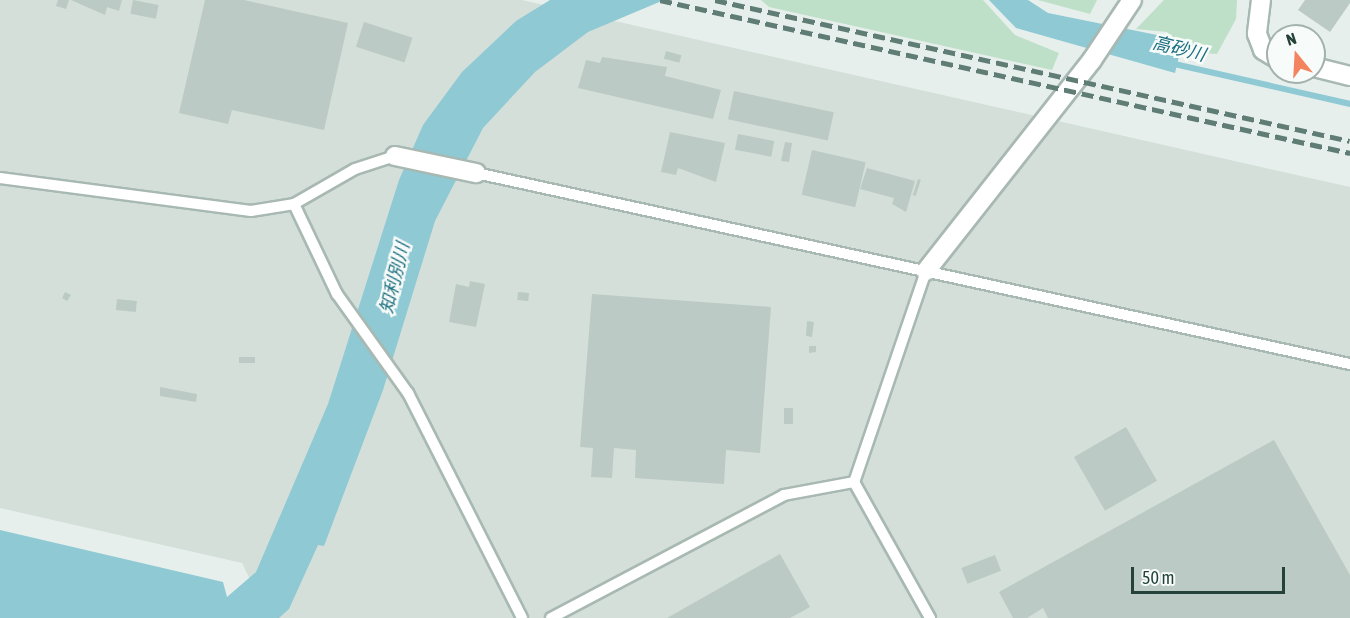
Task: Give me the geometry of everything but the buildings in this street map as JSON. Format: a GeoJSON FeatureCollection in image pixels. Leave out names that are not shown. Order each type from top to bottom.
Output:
{"type":"FeatureCollection","features":[{"type":"Feature","properties":{"kind":"street"},"geometry":{"type":"LineString","coordinates":[[926,271],[1092,60],[1132,0]]}},
{"type":"Feature","properties":{"kind":"street"},"geometry":{"type":"LineString","coordinates":[[1261,0],[1257,34],[1263,50],[1266,52]]}},
{"type":"Feature","properties":{"kind":"street"},"geometry":{"type":"LineString","coordinates":[[1326,70],[1350,76]]}},
{"type":"Feature","properties":{"kind":"street"},"geometry":{"type":"LineString","coordinates":[[395,156],[476,173]]}},
{"type":"Feature","properties":{"kind":"lane"},"geometry":{"type":"LineString","coordinates":[[0,178],[251,211],[294,204],[355,169],[395,156]]}},
{"type":"Feature","properties":{"kind":"lane"},"geometry":{"type":"LineString","coordinates":[[476,173],[1350,364]]}},
{"type":"Feature","properties":{"kind":"lane"},"geometry":{"type":"LineString","coordinates":[[294,204],[337,294],[408,393],[522,618]]}},
{"type":"Feature","properties":{"kind":"lane"},"geometry":{"type":"LineString","coordinates":[[926,271],[854,482],[930,618]]}},
{"type":"Feature","properties":{"kind":"lane"},"geometry":{"type":"LineString","coordinates":[[550,618],[784,495],[854,482]]}},
{"type":"Feature","properties":{"kind":"shaded area"},"geometry":{"type":"Polygon","coordinates":[[[0,0],[522,0],[1350,187],[1350,618],[269,618],[242,563],[0,508],[0,0]]]}},
{"type":"Feature","properties":{"kind":"green space"},"geometry":{"type":"Polygon","coordinates":[[[761,0],[983,0],[1015,35],[1059,53],[1052,70],[769,7],[761,0]]]}},
{"type":"Feature","properties":{"kind":"green space"},"geometry":{"type":"Polygon","coordinates":[[[1038,0],[1097,0],[1090,14],[1038,0]]]}},
{"type":"Feature","properties":{"kind":"green space"},"geometry":{"type":"Polygon","coordinates":[[[1164,0],[1237,0],[1236,19],[1217,54],[1192,52],[1167,32],[1136,29],[1164,0]]]}},
{"type":"Feature","properties":{"kind":"water","name":"知利別川"},"geometry":{"type":"Polygon","coordinates":[[[550,0],[664,0],[588,32],[535,72],[483,128],[435,221],[383,390],[324,546],[318,545],[289,609],[279,618],[0,618],[0,530],[223,582],[227,597],[256,572],[328,404],[399,180],[423,125],[462,72],[516,21],[550,0]]]}},
{"type":"Feature","properties":{"kind":"water"},"geometry":{"type":"Polygon","coordinates":[[[989,0],[1028,0],[1048,13],[1162,36],[1180,52],[1175,73],[1016,28],[989,0]]]}},
{"type":"Feature","properties":{"kind":"waterway","name":"高砂川"},"geometry":{"type":"LineString","coordinates":[[1170,63],[1350,104]]}},
{"type":"Feature","properties":{"kind":"railway"},"geometry":{"type":"LineString","coordinates":[[660,0],[1350,153]]}},
{"type":"Feature","properties":{"kind":"railway"},"geometry":{"type":"LineString","coordinates":[[715,0],[1350,141]]}}]}
